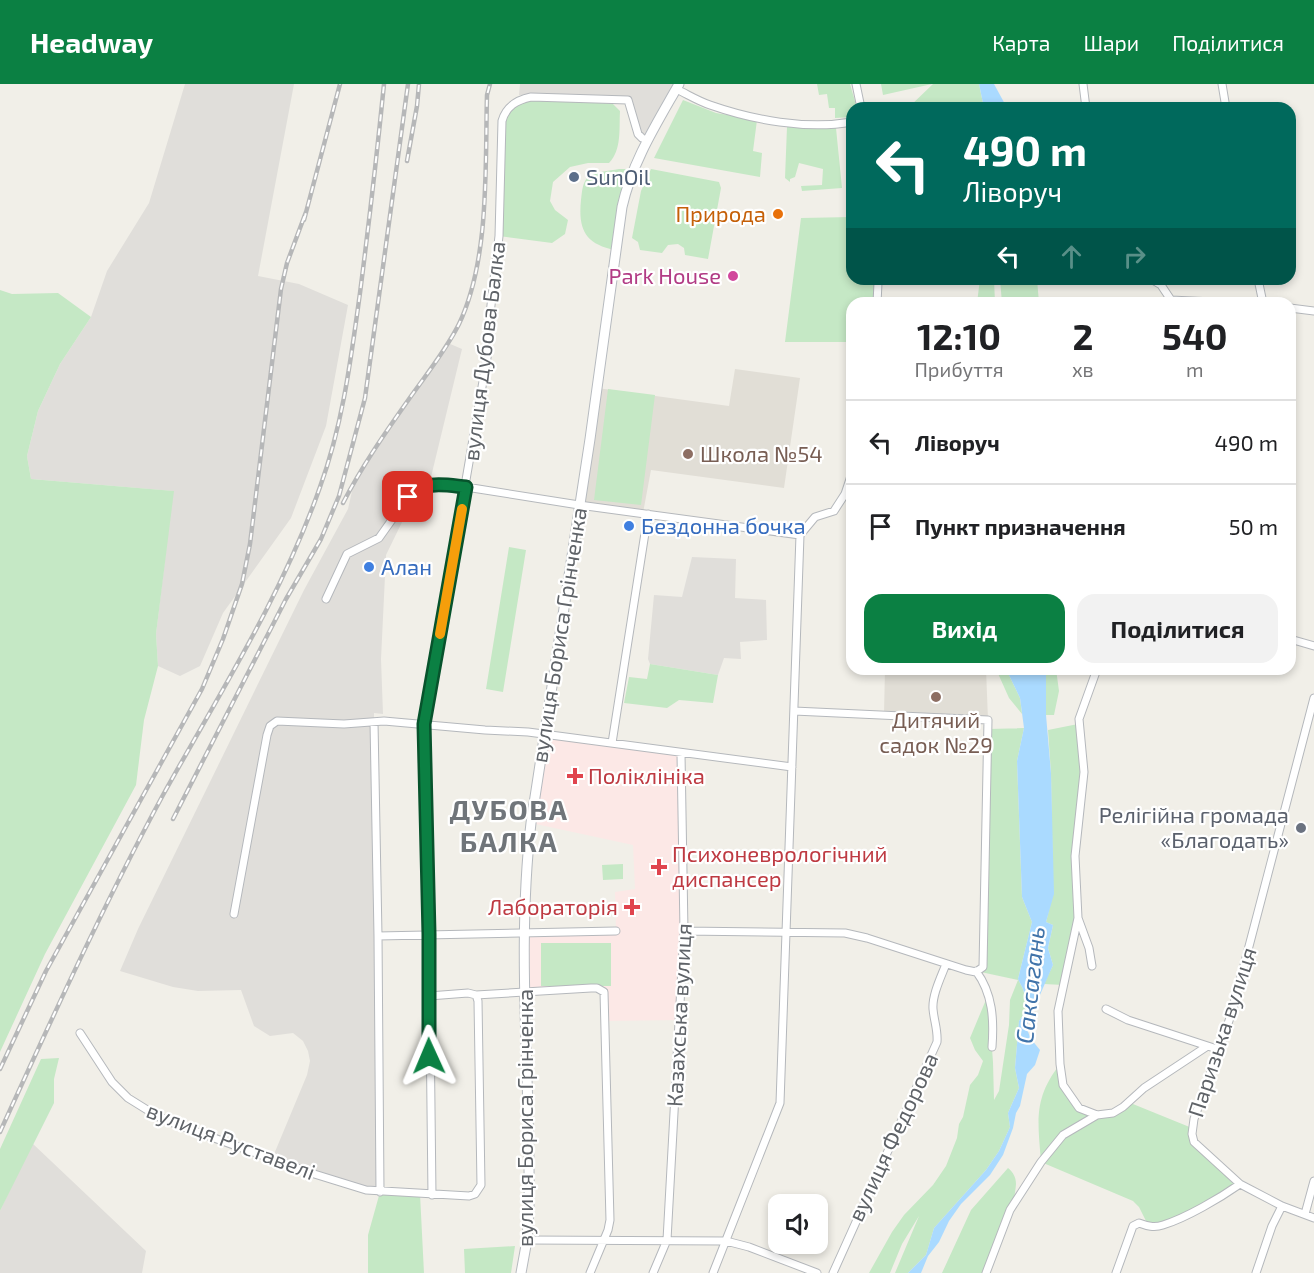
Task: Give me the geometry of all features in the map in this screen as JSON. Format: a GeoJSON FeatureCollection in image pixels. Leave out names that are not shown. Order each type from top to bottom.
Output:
{"type":"FeatureCollection","features":[{"type":"Feature","properties":{"kind":"street"},"geometry":{"type":"LineString","coordinates":[[856,84],[860,102]]}},
{"type":"Feature","properties":{"kind":"street"},"geometry":{"type":"LineString","coordinates":[[1083,84],[1085,102]]}},
{"type":"Feature","properties":{"kind":"street"},"geometry":{"type":"LineString","coordinates":[[1222,84],[1225,102]]}},
{"type":"Feature","properties":{"kind":"street"},"geometry":{"type":"LineString","coordinates":[[678,86],[709,105],[747,115],[799,124],[846,123]]}},
{"type":"Feature","properties":{"kind":"street","name":"вулиця Бориса Грінченка"},"geometry":{"type":"LineString","coordinates":[[521,1273],[527,1239],[530,1184],[523,932],[528,848],[590,439],[622,207],[627,185],[648,140],[678,86]]}},
{"type":"Feature","properties":{"kind":"street","name":"вулиця Дубова Балка"},"geometry":{"type":"LineString","coordinates":[[432,1195],[424,724],[488,352],[487,340],[498,236],[503,115],[512,104],[531,97],[628,100],[638,134],[648,140]]}},
{"type":"Feature","properties":{"kind":"street"},"geometry":{"type":"LineString","coordinates":[[1296,309],[1314,311]]}},
{"type":"Feature","properties":{"kind":"street"},"geometry":{"type":"LineString","coordinates":[[326,599],[347,555],[383,534],[414,490],[429,485],[466,487],[800,535]]}},
{"type":"Feature","properties":{"kind":"street"},"geometry":{"type":"LineString","coordinates":[[713,1273],[780,1103],[800,535],[815,517],[834,511],[846,491]]}},
{"type":"Feature","properties":{"kind":"street"},"geometry":{"type":"LineString","coordinates":[[612,743],[648,514]]}},
{"type":"Feature","properties":{"kind":"street"},"geometry":{"type":"LineString","coordinates":[[1296,641],[1314,646]]}},
{"type":"Feature","properties":{"kind":"street"},"geometry":{"type":"LineString","coordinates":[[1094,675],[1079,719],[1084,772],[1075,856],[1078,918],[1059,1002],[1060,1064],[1063,1085],[1079,1108],[1097,1115]]}},
{"type":"Feature","properties":{"kind":"street","name":"Паризька вулиця"},"geometry":{"type":"LineString","coordinates":[[1240,1184],[1194,1142],[1192,1134],[1194,1119],[1220,1050],[1253,935],[1314,698]]}},
{"type":"Feature","properties":{"kind":"street"},"geometry":{"type":"LineString","coordinates":[[684,931],[845,933],[966,970],[976,971],[983,967],[988,720],[794,711]]}},
{"type":"Feature","properties":{"kind":"street"},"geometry":{"type":"LineString","coordinates":[[234,914],[267,735],[270,726],[277,721],[424,724],[466,729],[544,733],[681,754],[792,767]]}},
{"type":"Feature","properties":{"kind":"street"},"geometry":{"type":"LineString","coordinates":[[374,722],[380,1192]]}},
{"type":"Feature","properties":{"kind":"street","name":"Казахська вулиця"},"geometry":{"type":"LineString","coordinates":[[653,1273],[667,1240],[684,931],[681,754]]}},
{"type":"Feature","properties":{"kind":"street"},"geometry":{"type":"LineString","coordinates":[[1078,918],[1089,948],[1092,966]]}},
{"type":"Feature","properties":{"kind":"street"},"geometry":{"type":"LineString","coordinates":[[378,936],[616,930]]}},
{"type":"Feature","properties":{"kind":"street","name":"вулиця Федорова"},"geometry":{"type":"LineString","coordinates":[[833,1273],[937,1042],[938,1032],[933,1002],[946,964]]}},
{"type":"Feature","properties":{"kind":"street"},"geometry":{"type":"LineString","coordinates":[[976,971],[987,987],[990,999],[993,1021],[992,1047]]}},
{"type":"Feature","properties":{"kind":"street"},"geometry":{"type":"LineString","coordinates":[[429,996],[591,988],[604,992],[610,1220],[590,1273]]}},
{"type":"Feature","properties":{"kind":"street","name":"вулиця Руставелі"},"geometry":{"type":"LineString","coordinates":[[80,1033],[112,1082],[128,1098],[157,1116],[310,1173],[366,1190],[469,1196],[475,1194],[481,1187],[478,1000],[476,995]]}},
{"type":"Feature","properties":{"kind":"street"},"geometry":{"type":"LineString","coordinates":[[1106,1009],[1128,1020],[1220,1050]]}},
{"type":"Feature","properties":{"kind":"street"},"geometry":{"type":"LineString","coordinates":[[986,1273],[1010,1210],[1041,1162],[1064,1135],[1097,1115],[1113,1113],[1143,1088],[1206,1047]]}},
{"type":"Feature","properties":{"kind":"street"},"geometry":{"type":"LineString","coordinates":[[1305,1214],[1314,1181]]}},
{"type":"Feature","properties":{"kind":"street"},"geometry":{"type":"LineString","coordinates":[[1116,1273],[1133,1226],[1139,1223],[1149,1227],[1162,1225],[1218,1199],[1240,1184],[1282,1206],[1314,1218]]}},
{"type":"Feature","properties":{"kind":"street"},"geometry":{"type":"LineString","coordinates":[[1256,1273],[1272,1226],[1282,1206]]}},
{"type":"Feature","properties":{"kind":"street"},"geometry":{"type":"LineString","coordinates":[[527,1239],[726,1241],[817,1273]]}},
{"type":"Feature","properties":{"kind":"street"},"geometry":{"type":"LineString","coordinates":[[794,1273],[797,1265]]}},
{"type":"Feature","properties":{"kind":"shaded area"},"geometry":{"type":"Polygon","coordinates":[[[185,84],[294,84],[258,276],[299,284],[348,305],[326,426],[291,518],[223,613],[200,666],[180,676],[158,666],[156,634],[173,491],[31,479],[27,456],[38,411],[60,364],[91,317],[107,271],[149,203],[185,84]]]}},
{"type":"Feature","properties":{"kind":"shaded area"},"geometry":{"type":"Polygon","coordinates":[[[520,84],[679,84],[648,140],[642,138],[628,100],[519,95],[520,84]]]}},
{"type":"Feature","properties":{"kind":"shaded area"},"geometry":{"type":"Polygon","coordinates":[[[448,343],[462,349],[431,477],[432,492],[422,495],[404,518],[386,555],[381,659],[383,714],[374,713],[380,1192],[272,1159],[307,1075],[310,1061],[303,1041],[293,1033],[270,1036],[254,1026],[241,990],[198,991],[173,987],[120,971],[138,929],[304,590],[348,509],[354,482],[378,442],[448,343]]]}},
{"type":"Feature","properties":{"kind":"shaded area","name":"Школа №54"},"geometry":{"type":"Polygon","coordinates":[[[735,369],[800,378],[784,488],[651,470],[643,513],[579,505],[597,388],[729,406],[735,369]]]}},
{"type":"Feature","properties":{"kind":"shaded area"},"geometry":{"type":"Polygon","coordinates":[[[692,557],[736,559],[735,598],[766,600],[767,640],[740,642],[741,659],[724,658],[718,675],[650,664],[648,659],[654,595],[682,597],[692,557]]]}},
{"type":"Feature","properties":{"kind":"shaded area","name":"Дитячий садок №29"},"geometry":{"type":"Polygon","coordinates":[[[885,675],[986,675],[988,720],[884,714],[885,675]]]}},
{"type":"Feature","properties":{"kind":"shaded area","name":"Психоневрологічний диспансер"},"geometry":{"type":"Polygon","coordinates":[[[544,733],[681,754],[684,931],[680,1020],[606,1021],[602,990],[526,993],[523,932],[616,930],[615,892],[635,889],[633,845],[531,823],[544,733]]]}},
{"type":"Feature","properties":{"kind":"shaded area"},"geometry":{"type":"Polygon","coordinates":[[[32,1143],[146,1251],[142,1273],[0,1273],[0,1211],[32,1143]]]}},
{"type":"Feature","properties":{"kind":"green space"},"geometry":{"type":"Polygon","coordinates":[[[817,84],[850,84],[855,102],[846,102],[846,117],[835,118],[835,108],[829,108],[827,94],[819,95],[817,84]]]}},
{"type":"Feature","properties":{"kind":"green space"},"geometry":{"type":"Polygon","coordinates":[[[881,84],[932,84],[883,95],[881,84]]]}},
{"type":"Feature","properties":{"kind":"green space"},"geometry":{"type":"Polygon","coordinates":[[[933,84],[979,84],[983,102],[914,102],[933,84]]]}},
{"type":"Feature","properties":{"kind":"green space"},"geometry":{"type":"Polygon","coordinates":[[[608,99],[620,111],[619,138],[613,158],[609,163],[588,163],[570,167],[553,182],[550,201],[555,210],[568,220],[565,234],[552,243],[499,236],[502,121],[520,100],[608,99]]]}},
{"type":"Feature","properties":{"kind":"green space"},"geometry":{"type":"Polygon","coordinates":[[[683,100],[716,113],[757,120],[753,151],[762,153],[760,177],[654,158],[683,100]]]}},
{"type":"Feature","properties":{"kind":"green space"},"geometry":{"type":"Polygon","coordinates":[[[787,127],[836,128],[842,188],[802,191],[801,186],[822,185],[823,169],[799,163],[795,177],[790,179],[790,182],[785,178],[787,127]]]}},
{"type":"Feature","properties":{"kind":"green space"},"geometry":{"type":"Polygon","coordinates":[[[634,169],[615,250],[590,239],[583,227],[580,210],[582,189],[587,178],[598,173],[634,169]]]}},
{"type":"Feature","properties":{"kind":"green space"},"geometry":{"type":"Polygon","coordinates":[[[651,169],[719,182],[721,188],[708,259],[685,255],[684,248],[678,244],[668,245],[662,253],[640,250],[638,242],[632,238],[641,191],[651,169]]]}},
{"type":"Feature","properties":{"kind":"green space"},"geometry":{"type":"Polygon","coordinates":[[[846,217],[846,285],[880,285],[878,297],[846,297],[846,342],[785,342],[801,218],[846,217]]]}},
{"type":"Feature","properties":{"kind":"green space"},"geometry":{"type":"Polygon","coordinates":[[[979,285],[994,285],[995,297],[978,297],[979,285]]]}},
{"type":"Feature","properties":{"kind":"green space"},"geometry":{"type":"Polygon","coordinates":[[[1000,285],[1038,285],[1038,297],[1002,297],[1000,285]]]}},
{"type":"Feature","properties":{"kind":"green space"},"geometry":{"type":"Polygon","coordinates":[[[0,290],[12,294],[58,293],[91,317],[60,364],[38,411],[27,456],[31,479],[174,491],[156,634],[158,666],[144,720],[136,785],[45,954],[0,1052],[0,290]]]}},
{"type":"Feature","properties":{"kind":"green space"},"geometry":{"type":"Polygon","coordinates":[[[608,389],[655,395],[641,505],[594,500],[608,389]]]}},
{"type":"Feature","properties":{"kind":"green space"},"geometry":{"type":"Polygon","coordinates":[[[509,547],[526,550],[503,692],[486,689],[509,547]]]}},
{"type":"Feature","properties":{"kind":"green space"},"geometry":{"type":"Polygon","coordinates":[[[650,664],[718,675],[713,703],[679,700],[667,708],[624,703],[629,677],[647,679],[650,664]]]}},
{"type":"Feature","properties":{"kind":"green space"},"geometry":{"type":"Polygon","coordinates":[[[999,675],[1009,675],[1020,698],[1022,714],[1009,698],[999,675]]]}},
{"type":"Feature","properties":{"kind":"green space"},"geometry":{"type":"Polygon","coordinates":[[[1046,675],[1057,675],[1059,691],[1054,715],[1046,715],[1046,675]]]}},
{"type":"Feature","properties":{"kind":"green space"},"geometry":{"type":"Polygon","coordinates":[[[1078,724],[1083,755],[1075,856],[1078,918],[1063,985],[1044,984],[1053,965],[1048,948],[1053,925],[1046,922],[1053,894],[1048,730],[1078,724]]]}},
{"type":"Feature","properties":{"kind":"green space"},"geometry":{"type":"Polygon","coordinates":[[[1024,728],[1017,761],[1022,897],[1032,922],[1018,979],[1028,1008],[1019,1021],[1015,1068],[1019,1088],[1008,1113],[1010,1127],[999,1151],[986,1170],[934,1228],[926,1255],[908,1273],[895,1273],[919,1216],[902,1244],[890,1273],[869,1273],[904,1215],[933,1185],[946,1166],[957,1138],[970,1085],[978,1075],[983,1061],[970,1038],[988,995],[994,1100],[999,1091],[1009,1025],[1010,1000],[1018,980],[976,971],[983,967],[989,729],[1024,728]]]}},
{"type":"Feature","properties":{"kind":"green space"},"geometry":{"type":"Polygon","coordinates":[[[623,864],[623,879],[603,880],[602,865],[623,864]]]}},
{"type":"Feature","properties":{"kind":"green space"},"geometry":{"type":"Polygon","coordinates":[[[541,943],[611,943],[611,986],[541,986],[541,943]]]}},
{"type":"Feature","properties":{"kind":"green space"},"geometry":{"type":"Polygon","coordinates":[[[59,1058],[54,1079],[54,1103],[0,1211],[0,1149],[41,1059],[59,1058]]]}},
{"type":"Feature","properties":{"kind":"green space"},"geometry":{"type":"Polygon","coordinates":[[[1060,1064],[1063,1085],[1079,1108],[1097,1115],[1113,1113],[1128,1102],[1192,1128],[1194,1142],[1240,1184],[1162,1225],[1149,1227],[1139,1207],[1133,1201],[1041,1162],[1039,1111],[1041,1100],[1045,1088],[1060,1064]]]}},
{"type":"Feature","properties":{"kind":"green space"},"geometry":{"type":"Polygon","coordinates":[[[1008,1168],[1015,1179],[1015,1195],[986,1273],[942,1273],[971,1210],[1008,1168]]]}},
{"type":"Feature","properties":{"kind":"green space"},"geometry":{"type":"Polygon","coordinates":[[[380,1192],[420,1194],[424,1273],[368,1273],[368,1235],[380,1192]]]}},
{"type":"Feature","properties":{"kind":"green space"},"geometry":{"type":"Polygon","coordinates":[[[515,1246],[511,1273],[465,1273],[464,1249],[515,1246]]]}},
{"type":"Feature","properties":{"kind":"water"},"geometry":{"type":"Polygon","coordinates":[[[979,84],[994,84],[1004,102],[983,102],[979,84]]]}},
{"type":"Feature","properties":{"kind":"water","name":"Саксагань"},"geometry":{"type":"Polygon","coordinates":[[[1009,675],[1046,675],[1054,894],[1046,922],[1053,925],[1048,948],[1053,965],[1026,1027],[1031,1039],[1040,1050],[1035,1065],[1027,1074],[1020,1106],[1003,1155],[990,1175],[961,1204],[949,1221],[939,1242],[928,1256],[921,1273],[908,1273],[926,1255],[934,1228],[986,1170],[999,1151],[1010,1127],[1008,1113],[1019,1088],[1015,1068],[1019,1021],[1028,1008],[1018,979],[1032,922],[1022,897],[1017,761],[1024,728],[1020,698],[1009,675]]]}},
{"type":"Feature","properties":{"kind":"railway"},"geometry":{"type":"LineString","coordinates":[[304,220],[340,84]]}},
{"type":"Feature","properties":{"kind":"railway"},"geometry":{"type":"LineString","coordinates":[[0,1132],[99,919],[163,795],[268,606],[305,527],[320,487],[335,439],[349,366],[367,241],[384,84]]}},
{"type":"Feature","properties":{"kind":"railway"},"geometry":{"type":"LineString","coordinates":[[173,819],[286,599],[321,539],[339,496],[365,398],[408,84]]}},
{"type":"Feature","properties":{"kind":"railway"},"geometry":{"type":"LineString","coordinates":[[407,161],[419,84]]}},
{"type":"Feature","properties":{"kind":"railway"},"geometry":{"type":"LineString","coordinates":[[343,503],[391,424],[448,343],[459,324],[469,298],[476,271],[484,212],[487,95],[490,84]]}},
{"type":"Feature","properties":{"kind":"railway"},"geometry":{"type":"LineString","coordinates":[[0,1069],[46,971],[202,689],[223,639],[242,584],[250,544],[281,289],[287,263],[306,212]]}},
{"type":"Feature","properties":{"kind":"slow traffic"},"geometry":{"type":"LineString","coordinates":[[440,634],[462,509]]}},
{"type":"Feature","properties":{"kind":"place","name":"SunOil"},"geometry":{"type":"Point","coordinates":[574,177]}},
{"type":"Feature","properties":{"kind":"place","name":"Природа"},"geometry":{"type":"Point","coordinates":[778,214]}},
{"type":"Feature","properties":{"kind":"place","name":"Park House"},"geometry":{"type":"Point","coordinates":[733,276]}},
{"type":"Feature","properties":{"kind":"place","name":"Школа №54"},"geometry":{"type":"Point","coordinates":[688,454]}},
{"type":"Feature","properties":{"kind":"place","name":"Бездонна бочка"},"geometry":{"type":"Point","coordinates":[629,526]}},
{"type":"Feature","properties":{"kind":"place","name":"Алан"},"geometry":{"type":"Point","coordinates":[369,567]}},
{"type":"Feature","properties":{"kind":"place","name":"Дитячий садок №29"},"geometry":{"type":"Point","coordinates":[936,697]}},
{"type":"Feature","properties":{"kind":"place","name":"Поліклініка"},"geometry":{"type":"Point","coordinates":[575,776]}},
{"type":"Feature","properties":{"kind":"place","name":"Релігійна громада «Благодать»"},"geometry":{"type":"Point","coordinates":[1301,828]}},
{"type":"Feature","properties":{"kind":"place","name":"Психоневрологічний диспансер"},"geometry":{"type":"Point","coordinates":[659,867]}},
{"type":"Feature","properties":{"kind":"place","name":"Лабораторія"},"geometry":{"type":"Point","coordinates":[632,907]}},
{"type":"Feature","properties":{"kind":"district","name":"ДУБОВА БАЛКА"},"geometry":{"type":"Point","coordinates":[509,826]}},
{"type":"Feature","properties":{"kind":"route"},"geometry":{"type":"LineString","coordinates":[[408,497],[414,490],[423,486],[440,484],[466,487],[424,724],[429,934],[429,1056]]}}]}
